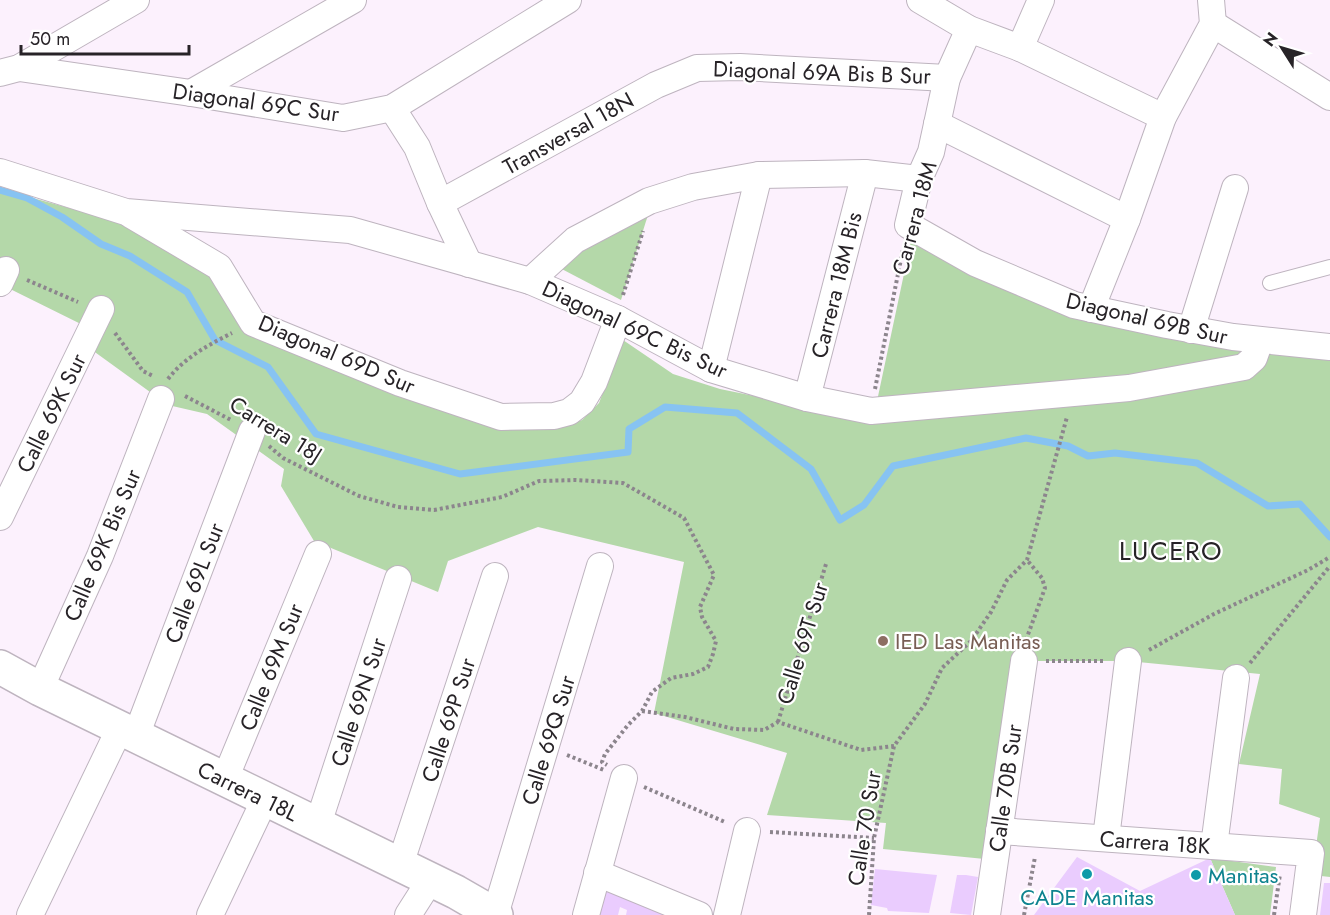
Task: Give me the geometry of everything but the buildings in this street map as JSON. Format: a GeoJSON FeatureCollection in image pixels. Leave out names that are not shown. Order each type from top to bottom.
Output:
{"type":"FeatureCollection","features":[{"type":"Feature","properties":{"kind":"street"},"geometry":{"type":"LineString","coordinates":[[10,71],[136,0]]}},
{"type":"Feature","properties":{"kind":"street"},"geometry":{"type":"LineString","coordinates":[[191,93],[353,0]]}},
{"type":"Feature","properties":{"kind":"street"},"geometry":{"type":"LineString","coordinates":[[469,264],[417,147],[392,108],[568,0]]}},
{"type":"Feature","properties":{"kind":"street"},"geometry":{"type":"LineString","coordinates":[[920,0],[969,29],[1020,48],[1163,117]]}},
{"type":"Feature","properties":{"kind":"street"},"geometry":{"type":"LineString","coordinates":[[1020,48],[1041,0]]}},
{"type":"Feature","properties":{"kind":"street"},"geometry":{"type":"LineString","coordinates":[[1091,309],[1163,117],[1212,12],[1330,97]]}},
{"type":"Feature","properties":{"kind":"street","name":"Carrera 18M"},"geometry":{"type":"LineString","coordinates":[[908,225],[919,179],[931,152],[946,78],[969,29]]}},
{"type":"Feature","properties":{"kind":"street","name":"Diagonal 69A Bis B Sur"},"geometry":{"type":"LineString","coordinates":[[697,68],[740,67],[946,78]]}},
{"type":"Feature","properties":{"kind":"street","name":"Transversal 18N"},"geometry":{"type":"LineString","coordinates":[[440,203],[656,85],[697,68]]}},
{"type":"Feature","properties":{"kind":"street","name":"Diagonal 69C Sur"},"geometry":{"type":"LineString","coordinates":[[10,71],[191,93],[343,118],[392,108]]}},
{"type":"Feature","properties":{"kind":"street"},"geometry":{"type":"LineString","coordinates":[[938,124],[1126,219]]}},
{"type":"Feature","properties":{"kind":"street","name":"Diagonal 69C Bis Sur"},"geometry":{"type":"LineString","coordinates":[[0,172],[126,212],[350,230],[530,281],[618,319],[711,369],[807,398],[871,411],[1129,388],[1244,367],[1254,358],[1260,341]]}},
{"type":"Feature","properties":{"kind":"street"},"geometry":{"type":"LineString","coordinates":[[530,281],[575,240],[649,201],[693,187],[759,175],[865,173],[919,179]]}},
{"type":"Feature","properties":{"kind":"street","name":"Carrera 18M Bis"},"geometry":{"type":"LineString","coordinates":[[807,398],[865,173]]}},
{"type":"Feature","properties":{"kind":"street"},"geometry":{"type":"LineString","coordinates":[[711,369],[759,175]]}},
{"type":"Feature","properties":{"kind":"street"},"geometry":{"type":"LineString","coordinates":[[1191,330],[1235,188]]}},
{"type":"Feature","properties":{"kind":"street","name":"Diagonal 69D Sur"},"geometry":{"type":"LineString","coordinates":[[126,212],[219,267],[253,323],[400,383],[501,417],[554,416],[569,412],[582,402],[594,382],[618,319]]}},
{"type":"Feature","properties":{"kind":"street","name":"Diagonal 69B Sur"},"geometry":{"type":"LineString","coordinates":[[908,225],[975,263],[1074,305],[1191,330],[1260,341],[1330,347]]}},
{"type":"Feature","properties":{"kind":"street","name":"Calle 69K Sur"},"geometry":{"type":"LineString","coordinates":[[0,517],[101,309]]}},
{"type":"Feature","properties":{"kind":"street","name":"Calle 69K Bis Sur"},"geometry":{"type":"LineString","coordinates":[[40,689],[100,556],[163,391]]}},
{"type":"Feature","properties":{"kind":"street","name":"Calle 69L Sur"},"geometry":{"type":"LineString","coordinates":[[30,915],[128,732],[252,431]]}},
{"type":"Feature","properties":{"kind":"street","name":"Calle 69M Sur"},"geometry":{"type":"LineString","coordinates":[[225,779],[318,554]]}},
{"type":"Feature","properties":{"kind":"street","name":"Calle 69Q Sur"},"geometry":{"type":"LineString","coordinates":[[496,915],[600,566]]}},
{"type":"Feature","properties":{"kind":"street","name":"Calle 69P Sur"},"geometry":{"type":"LineString","coordinates":[[400,865],[495,576]]}},
{"type":"Feature","properties":{"kind":"street","name":"Calle 69N Sur"},"geometry":{"type":"LineString","coordinates":[[318,824],[398,579]]}},
{"type":"Feature","properties":{"kind":"street","name":"Calle 70B Sur"},"geometry":{"type":"LineString","coordinates":[[987,915],[1024,661]]}},
{"type":"Feature","properties":{"kind":"street"},"geometry":{"type":"LineString","coordinates":[[1106,838],[1128,661]]}},
{"type":"Feature","properties":{"kind":"street","name":"Carrera 18L"},"geometry":{"type":"LineString","coordinates":[[0,667],[40,689],[431,879],[496,915]]}},
{"type":"Feature","properties":{"kind":"street"},"geometry":{"type":"LineString","coordinates":[[1214,846],[1236,678]]}},
{"type":"Feature","properties":{"kind":"street"},"geometry":{"type":"LineString","coordinates":[[586,915],[624,778]]}},
{"type":"Feature","properties":{"kind":"street"},"geometry":{"type":"LineString","coordinates":[[210,915],[265,799]]}},
{"type":"Feature","properties":{"kind":"street"},"geometry":{"type":"LineString","coordinates":[[727,915],[747,831]]}},
{"type":"Feature","properties":{"kind":"street","name":"Carrera 18K"},"geometry":{"type":"LineString","coordinates":[[999,831],[1311,853],[1303,915]]}},
{"type":"Feature","properties":{"kind":"street"},"geometry":{"type":"LineString","coordinates":[[597,873],[699,915]]}},
{"type":"Feature","properties":{"kind":"street"},"geometry":{"type":"LineString","coordinates":[[408,915],[431,879]]}},
{"type":"Feature","properties":{"kind":"lane"},"geometry":{"type":"LineString","coordinates":[[1270,283],[1330,267]]}},
{"type":"Feature","properties":{"kind":"path"},"geometry":{"type":"LineString","coordinates":[[618,319],[621,300],[648,215],[649,201]]}},
{"type":"Feature","properties":{"kind":"path","name":"Carrera 18M"},"geometry":{"type":"LineString","coordinates":[[871,411],[908,225]]}},
{"type":"Feature","properties":{"kind":"path"},"geometry":{"type":"LineString","coordinates":[[3,276],[101,309]]}},
{"type":"Feature","properties":{"kind":"path","name":"Carrera 18J"},"geometry":{"type":"LineString","coordinates":[[101,309],[112,329],[143,371],[163,391],[168,387],[252,431],[283,458],[359,496],[398,507],[434,510],[502,497],[539,481],[576,480],[623,483],[684,518],[714,574],[700,607],[702,617],[716,641],[708,667],[693,674],[671,678],[652,692],[642,711]]}},
{"type":"Feature","properties":{"kind":"path"},"geometry":{"type":"LineString","coordinates":[[163,391],[177,367],[229,334]]}},
{"type":"Feature","properties":{"kind":"path"},"geometry":{"type":"LineString","coordinates":[[624,778],[602,762],[605,753],[642,711],[685,717],[734,729],[764,730],[778,722],[861,750],[894,746],[925,704],[942,668],[971,641],[991,612],[1007,580],[1027,560],[1066,417]]}},
{"type":"Feature","properties":{"kind":"path"},"geometry":{"type":"LineString","coordinates":[[1027,560],[1042,578],[1045,588],[1027,634],[1024,661],[1128,661],[1214,614],[1308,570],[1330,557]]}},
{"type":"Feature","properties":{"kind":"path","name":"Calle 69T Sur"},"geometry":{"type":"LineString","coordinates":[[778,722],[826,564]]}},
{"type":"Feature","properties":{"kind":"path"},"geometry":{"type":"LineString","coordinates":[[1236,678],[1272,638],[1330,566]]}},
{"type":"Feature","properties":{"kind":"path","name":"Calle 70 Sur"},"geometry":{"type":"LineString","coordinates":[[868,915],[874,838],[894,746]]}},
{"type":"Feature","properties":{"kind":"path"},"geometry":{"type":"LineString","coordinates":[[546,747],[624,778]]}},
{"type":"Feature","properties":{"kind":"path"},"geometry":{"type":"LineString","coordinates":[[1024,915],[1040,834]]}},
{"type":"Feature","properties":{"kind":"path"},"geometry":{"type":"LineString","coordinates":[[1274,915],[1283,851]]}},
{"type":"Feature","properties":{"kind":"green space"},"geometry":{"type":"Polygon","coordinates":[[[0,189],[102,217],[156,238],[211,274],[251,326],[497,421],[558,429],[582,420],[599,403],[623,340],[673,374],[720,389],[873,420],[912,236],[1007,287],[1330,352],[1330,877],[1312,875],[1320,818],[1279,804],[1282,769],[1239,764],[1260,674],[1128,661],[1024,661],[995,860],[883,849],[886,823],[767,815],[787,753],[654,713],[684,562],[538,527],[448,561],[438,592],[314,541],[281,486],[284,469],[207,414],[168,405],[92,350],[99,333],[0,284],[0,189]]]}},
{"type":"Feature","properties":{"kind":"green space"},"geometry":{"type":"Polygon","coordinates":[[[648,215],[621,300],[556,266],[648,215]]]}},
{"type":"Feature","properties":{"kind":"green space"},"geometry":{"type":"Polygon","coordinates":[[[1210,858],[1276,867],[1270,915],[1235,915],[1210,858]]]}},
{"type":"Feature","properties":{"kind":"waterway"},"geometry":{"type":"LineString","coordinates":[[0,190],[27,198],[62,217],[101,244],[130,256],[187,292],[215,340],[268,367],[316,434],[460,474],[628,452],[629,429],[665,407],[737,413],[811,469],[840,520],[864,505],[893,466],[1026,438],[1068,446],[1088,456],[1115,453],[1197,463],[1268,506],[1300,504],[1330,537]]}},
{"type":"Feature","properties":{"kind":"place","name":"IED Las Manitas"},"geometry":{"type":"Point","coordinates":[883,641]}},
{"type":"Feature","properties":{"kind":"place","name":"CADE Manitas"},"geometry":{"type":"Point","coordinates":[1087,874]}},
{"type":"Feature","properties":{"kind":"place","name":"Manitas"},"geometry":{"type":"Point","coordinates":[1196,875]}},
{"type":"Feature","properties":{"kind":"district","name":"LUCERO"},"geometry":{"type":"Point","coordinates":[1171,551]}}]}
